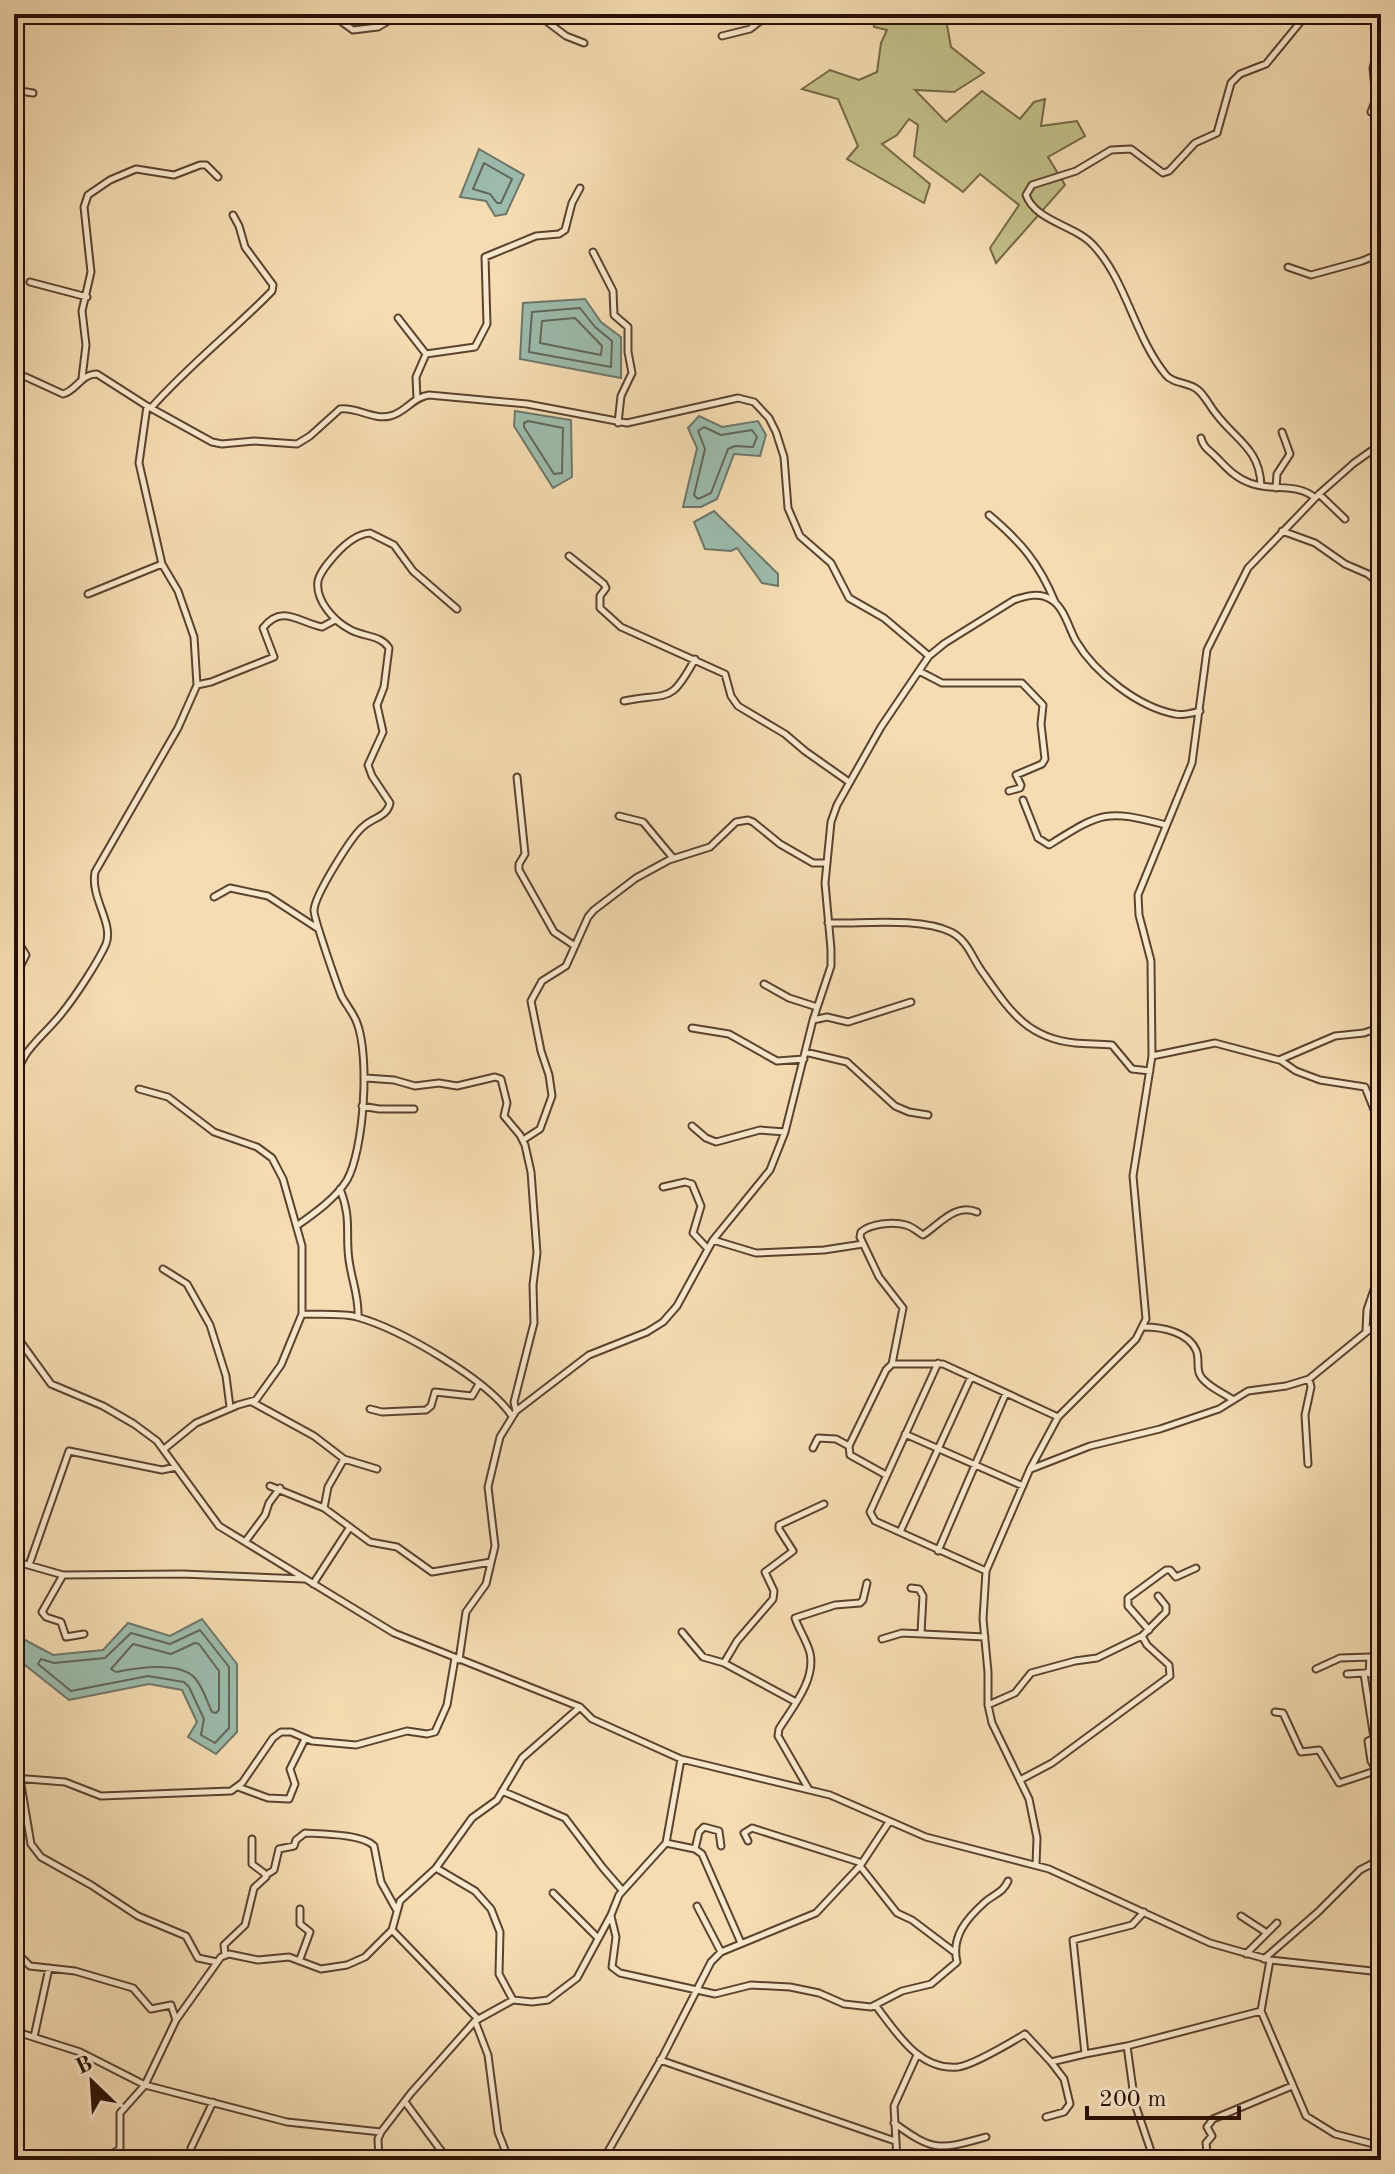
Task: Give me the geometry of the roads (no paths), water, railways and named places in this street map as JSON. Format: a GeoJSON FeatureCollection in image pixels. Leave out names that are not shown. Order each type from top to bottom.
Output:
{"type":"FeatureCollection","features":[{"type":"Feature","properties":{"kind":"street"},"geometry":{"type":"LineString","coordinates":[[331,14],[353,30],[378,27],[400,14]]}},
{"type":"Feature","properties":{"kind":"street"},"geometry":{"type":"LineString","coordinates":[[537,14],[566,36],[584,43]]}},
{"type":"Feature","properties":{"kind":"street"},"geometry":{"type":"LineString","coordinates":[[722,36],[750,29],[769,14]]}},
{"type":"Feature","properties":{"kind":"street"},"geometry":{"type":"LineString","coordinates":[[1261,486],[1260,471],[1238,436],[1217,416],[1198,390],[1166,375],[1132,317],[1110,267],[1094,246],[1081,234],[1035,209],[1026,195],[1032,185],[1076,171],[1111,150],[1131,149],[1163,173],[1169,171],[1195,143],[1217,133],[1229,88],[1235,78],[1266,64],[1307,14]]}},
{"type":"Feature","properties":{"kind":"street"},"geometry":{"type":"LineString","coordinates":[[1371,112],[1376,99],[1373,64],[1381,18],[1372,14]]}},
{"type":"Feature","properties":{"kind":"street"},"geometry":{"type":"LineString","coordinates":[[14,90],[33,93]]}},
{"type":"Feature","properties":{"kind":"street"},"geometry":{"type":"LineString","coordinates":[[82,379],[86,345],[82,315],[91,272],[84,207],[88,195],[93,189],[141,169],[174,175],[206,165],[218,177]]}},
{"type":"Feature","properties":{"kind":"street"},"geometry":{"type":"LineString","coordinates":[[426,354],[469,349],[478,343],[487,324],[485,257],[536,236],[559,234],[565,230],[572,203],[580,188]]}},
{"type":"Feature","properties":{"kind":"street"},"geometry":{"type":"LineString","coordinates":[[14,1090],[21,1061],[61,1014],[106,942],[107,928],[93,888],[95,872],[178,728],[197,685],[194,637],[178,591],[162,564],[138,458],[149,407],[272,291],[273,285],[245,247],[233,215]]}},
{"type":"Feature","properties":{"kind":"street"},"geometry":{"type":"LineString","coordinates":[[593,252],[613,291],[614,315],[629,331],[627,346],[632,373],[621,396],[618,423]]}},
{"type":"Feature","properties":{"kind":"street"},"geometry":{"type":"LineString","coordinates":[[1288,267],[1311,275],[1381,253]]}},
{"type":"Feature","properties":{"kind":"street"},"geometry":{"type":"LineString","coordinates":[[30,282],[87,297]]}},
{"type":"Feature","properties":{"kind":"street"},"geometry":{"type":"LineString","coordinates":[[398,318],[426,354]]}},
{"type":"Feature","properties":{"kind":"street"},"geometry":{"type":"LineString","coordinates":[[417,399],[416,377],[426,354]]}},
{"type":"Feature","properties":{"kind":"street"},"geometry":{"type":"LineString","coordinates":[[14,375],[26,377],[63,394],[91,374],[102,376],[149,407],[217,443],[254,441],[289,445],[304,440],[340,409],[388,417],[429,395],[499,400],[618,423],[636,423],[738,398],[754,402],[769,418],[780,444],[788,508],[800,536],[831,563],[849,598],[884,618],[929,656]]}},
{"type":"Feature","properties":{"kind":"street"},"geometry":{"type":"LineString","coordinates":[[1276,488],[1277,474],[1290,454],[1282,432]]}},
{"type":"Feature","properties":{"kind":"street"},"geometry":{"type":"LineString","coordinates":[[1201,438],[1203,446],[1225,468],[1249,483],[1305,490],[1345,519]]}},
{"type":"Feature","properties":{"kind":"street"},"geometry":{"type":"LineString","coordinates":[[1036,1865],[1035,1825],[1029,1799],[992,1723],[988,1705],[983,1603],[986,1571],[1030,1469],[1058,1417],[1136,1339],[1144,1327],[1146,1310],[1133,1176],[1152,1056],[1151,961],[1139,915],[1138,895],[1192,763],[1207,650],[1233,596],[1253,560],[1317,496],[1381,444]]}},
{"type":"Feature","properties":{"kind":"street"},"geometry":{"type":"LineString","coordinates":[[989,515],[1021,544],[1040,568],[1056,603],[1095,667],[1123,690],[1173,714],[1200,711]]}},
{"type":"Feature","properties":{"kind":"street"},"geometry":{"type":"LineString","coordinates":[[1282,531],[1315,543],[1381,585]]}},
{"type":"Feature","properties":{"kind":"street"},"geometry":{"type":"LineString","coordinates":[[298,1225],[340,1189],[350,1173],[358,1146],[366,1078],[359,1028],[339,990],[314,907],[325,884],[361,829],[387,811],[390,803],[368,765],[383,732],[377,705],[384,687],[389,648],[383,640],[355,632],[335,620],[320,596],[318,580],[341,549],[365,533],[376,534],[394,545],[413,571],[457,609]]}},
{"type":"Feature","properties":{"kind":"street"},"geometry":{"type":"LineString","coordinates":[[569,556],[606,586],[600,596],[601,612],[621,627],[725,674],[731,696],[738,706],[785,734],[849,782]]}},
{"type":"Feature","properties":{"kind":"street"},"geometry":{"type":"LineString","coordinates":[[88,594],[162,564]]}},
{"type":"Feature","properties":{"kind":"street"},"geometry":{"type":"LineString","coordinates":[[217,1962],[198,1958],[186,1936],[138,1916],[41,1857],[31,1844],[28,1818],[17,1778],[65,1782],[101,1796],[224,1792],[238,1787],[277,1734],[286,1731],[305,1739],[362,1745],[407,1731],[435,1732],[447,1705],[466,1612],[486,1584],[496,1541],[488,1501],[489,1479],[500,1437],[514,1413],[589,1355],[647,1332],[663,1322],[677,1306],[713,1240],[770,1170],[785,1132],[813,1020],[831,966],[825,892],[826,863],[833,813],[849,782],[881,727],[929,656],[1014,600],[1041,595],[1056,603]]}},
{"type":"Feature","properties":{"kind":"street"},"geometry":{"type":"LineString","coordinates":[[197,685],[274,657],[263,628],[276,616],[322,627],[335,620]]}},
{"type":"Feature","properties":{"kind":"street"},"geometry":{"type":"LineString","coordinates":[[624,701],[672,693],[695,659]]}},
{"type":"Feature","properties":{"kind":"street"},"geometry":{"type":"LineString","coordinates":[[919,671],[942,683],[1022,683],[1043,705],[1041,724],[1045,759],[1042,764],[1016,775],[1020,788],[1009,791]]}},
{"type":"Feature","properties":{"kind":"street"},"geometry":{"type":"LineString","coordinates":[[517,777],[525,854],[519,870],[554,932],[575,946]]}},
{"type":"Feature","properties":{"kind":"street"},"geometry":{"type":"LineString","coordinates":[[1023,800],[1038,838],[1049,845],[1083,823],[1112,815],[1166,825]]}},
{"type":"Feature","properties":{"kind":"street"},"geometry":{"type":"LineString","coordinates":[[619,816],[643,822],[673,858]]}},
{"type":"Feature","properties":{"kind":"street"},"geometry":{"type":"LineString","coordinates":[[523,1140],[540,1129],[552,1096],[531,1001],[542,981],[563,970],[591,913],[636,878],[673,858],[710,847],[730,826],[748,820],[813,863],[826,863]]}},
{"type":"Feature","properties":{"kind":"street"},"geometry":{"type":"LineString","coordinates":[[214,897],[230,888],[268,896],[318,928]]}},
{"type":"Feature","properties":{"kind":"street"},"geometry":{"type":"LineString","coordinates":[[828,923],[911,924],[950,932],[962,939],[981,969],[1030,1030],[1059,1040],[1112,1045],[1132,1069],[1150,1071]]}},
{"type":"Feature","properties":{"kind":"street"},"geometry":{"type":"LineString","coordinates":[[14,935],[26,955],[14,979]]}},
{"type":"Feature","properties":{"kind":"street"},"geometry":{"type":"LineString","coordinates":[[764,984],[789,998],[817,1007]]}},
{"type":"Feature","properties":{"kind":"street"},"geometry":{"type":"LineString","coordinates":[[813,1020],[827,1017],[848,1022],[911,1002]]}},
{"type":"Feature","properties":{"kind":"street"},"geometry":{"type":"LineString","coordinates":[[1279,1060],[1335,1036],[1364,1033],[1381,1027]]}},
{"type":"Feature","properties":{"kind":"street"},"geometry":{"type":"LineString","coordinates":[[692,1028],[729,1034],[777,1061],[804,1055],[847,1062],[895,1106],[928,1115]]}},
{"type":"Feature","properties":{"kind":"street"},"geometry":{"type":"LineString","coordinates":[[14,1033],[21,1061]]}},
{"type":"Feature","properties":{"kind":"street"},"geometry":{"type":"LineString","coordinates":[[1152,1056],[1215,1043],[1279,1060],[1296,1071],[1320,1080],[1365,1087],[1381,1127]]}},
{"type":"Feature","properties":{"kind":"street"},"geometry":{"type":"LineString","coordinates":[[366,1078],[394,1080],[415,1086],[439,1083],[457,1086],[500,1077],[507,1103],[504,1116],[523,1140],[531,1172],[537,1253],[533,1285],[534,1323],[514,1413]]}},
{"type":"Feature","properties":{"kind":"street"},"geometry":{"type":"LineString","coordinates":[[139,1089],[161,1093],[214,1132],[265,1152],[281,1172],[302,1246],[302,1314],[281,1365],[260,1396],[196,1423],[164,1449]]}},
{"type":"Feature","properties":{"kind":"street"},"geometry":{"type":"LineString","coordinates":[[362,1106],[414,1109]]}},
{"type":"Feature","properties":{"kind":"street"},"geometry":{"type":"LineString","coordinates":[[692,1126],[716,1142],[760,1130],[785,1132]]}},
{"type":"Feature","properties":{"kind":"street"},"geometry":{"type":"LineString","coordinates":[[663,1187],[685,1182],[692,1184],[701,1206],[693,1233],[708,1249]]}},
{"type":"Feature","properties":{"kind":"street"},"geometry":{"type":"LineString","coordinates":[[340,1189],[348,1211],[349,1261],[358,1294],[358,1317]]}},
{"type":"Feature","properties":{"kind":"street"},"geometry":{"type":"LineString","coordinates":[[886,1475],[850,1455],[849,1446],[886,1370],[892,1364],[903,1308],[879,1277],[863,1244],[861,1232],[867,1228],[904,1224],[923,1235],[942,1218],[962,1209],[977,1212]]}},
{"type":"Feature","properties":{"kind":"street"},"geometry":{"type":"LineString","coordinates":[[713,1240],[756,1253],[824,1250],[863,1244]]}},
{"type":"Feature","properties":{"kind":"street"},"geometry":{"type":"LineString","coordinates":[[163,1269],[187,1284],[210,1325],[226,1376],[230,1407]]}},
{"type":"Feature","properties":{"kind":"street"},"geometry":{"type":"LineString","coordinates":[[1366,1331],[1367,1310],[1381,1269]]}},
{"type":"Feature","properties":{"kind":"street"},"geometry":{"type":"LineString","coordinates":[[302,1314],[358,1317],[391,1330],[479,1384],[514,1413]]}},
{"type":"Feature","properties":{"kind":"street"},"geometry":{"type":"LineString","coordinates":[[1030,1469],[1090,1446],[1160,1429],[1219,1409],[1232,1399],[1254,1390],[1309,1379],[1381,1320]]}},
{"type":"Feature","properties":{"kind":"street"},"geometry":{"type":"LineString","coordinates":[[1144,1327],[1167,1329],[1187,1340],[1198,1353],[1199,1372],[1203,1380],[1232,1399]]}},
{"type":"Feature","properties":{"kind":"street"},"geometry":{"type":"LineString","coordinates":[[14,1333],[51,1384],[103,1406],[134,1424],[164,1449],[213,1522],[394,1633],[580,1707],[592,1719],[681,1759],[809,1789],[839,1798],[889,1822],[949,1844],[1036,1865],[1210,1943],[1267,1959],[1381,1972]]}},
{"type":"Feature","properties":{"kind":"street"},"geometry":{"type":"LineString","coordinates":[[892,1364],[938,1363],[1058,1417]]}},
{"type":"Feature","properties":{"kind":"street"},"geometry":{"type":"LineString","coordinates":[[938,1363],[870,1512],[871,1516],[900,1532],[986,1571]]}},
{"type":"Feature","properties":{"kind":"street"},"geometry":{"type":"LineString","coordinates":[[900,1532],[971,1377]]}},
{"type":"Feature","properties":{"kind":"street"},"geometry":{"type":"LineString","coordinates":[[1308,1464],[1305,1415],[1311,1387],[1309,1379]]}},
{"type":"Feature","properties":{"kind":"street"},"geometry":{"type":"LineString","coordinates":[[370,1409],[382,1412],[426,1410],[431,1406],[435,1392],[472,1396],[479,1384]]}},
{"type":"Feature","properties":{"kind":"street"},"geometry":{"type":"LineString","coordinates":[[938,1551],[1006,1393]]}},
{"type":"Feature","properties":{"kind":"street"},"geometry":{"type":"LineString","coordinates":[[251,1402],[314,1436],[344,1459],[377,1469]]}},
{"type":"Feature","properties":{"kind":"street"},"geometry":{"type":"LineString","coordinates":[[905,1434],[1023,1486]]}},
{"type":"Feature","properties":{"kind":"street"},"geometry":{"type":"LineString","coordinates":[[813,1448],[816,1439],[825,1437],[840,1440],[849,1446]]}},
{"type":"Feature","properties":{"kind":"street"},"geometry":{"type":"LineString","coordinates":[[29,1565],[69,1451],[162,1470],[176,1467]]}},
{"type":"Feature","properties":{"kind":"street"},"geometry":{"type":"LineString","coordinates":[[324,1508],[330,1483],[344,1459]]}},
{"type":"Feature","properties":{"kind":"street"},"geometry":{"type":"LineString","coordinates":[[270,1486],[324,1508],[374,1544],[401,1549],[432,1572],[491,1562]]}},
{"type":"Feature","properties":{"kind":"street"},"geometry":{"type":"LineString","coordinates":[[245,1542],[280,1488]]}},
{"type":"Feature","properties":{"kind":"street"},"geometry":{"type":"LineString","coordinates":[[724,1663],[737,1641],[773,1599],[774,1591],[765,1572],[793,1551],[779,1525],[824,1504]]}},
{"type":"Feature","properties":{"kind":"street"},"geometry":{"type":"LineString","coordinates":[[313,1584],[325,1570],[350,1527]]}},
{"type":"Feature","properties":{"kind":"street"},"geometry":{"type":"LineString","coordinates":[[14,1561],[63,1575],[182,1574],[305,1579]]}},
{"type":"Feature","properties":{"kind":"street"},"geometry":{"type":"LineString","coordinates":[[1149,1630],[1128,1606],[1128,1598],[1166,1570],[1176,1577],[1196,1568]]}},
{"type":"Feature","properties":{"kind":"street"},"geometry":{"type":"LineString","coordinates":[[63,1575],[42,1612],[46,1617],[61,1622],[66,1637],[84,1634]]}},
{"type":"Feature","properties":{"kind":"street"},"geometry":{"type":"LineString","coordinates":[[809,1789],[778,1736],[808,1676],[811,1663],[795,1618],[835,1605],[860,1603],[867,1583]]}},
{"type":"Feature","properties":{"kind":"street"},"geometry":{"type":"LineString","coordinates":[[911,1588],[919,1589],[923,1596],[921,1633]]}},
{"type":"Feature","properties":{"kind":"street"},"geometry":{"type":"LineString","coordinates":[[988,1705],[1015,1693],[1031,1673],[1097,1658],[1142,1636],[1166,1612],[1166,1606],[1158,1596]]}},
{"type":"Feature","properties":{"kind":"street"},"geometry":{"type":"LineString","coordinates":[[682,1632],[699,1654],[724,1663],[796,1702]]}},
{"type":"Feature","properties":{"kind":"street"},"geometry":{"type":"LineString","coordinates":[[882,1639],[902,1633],[985,1637]]}},
{"type":"Feature","properties":{"kind":"street"},"geometry":{"type":"LineString","coordinates":[[1020,1780],[1052,1763],[1170,1676],[1169,1665],[1147,1645],[1142,1636]]}},
{"type":"Feature","properties":{"kind":"street"},"geometry":{"type":"LineString","coordinates":[[1316,1669],[1340,1658],[1370,1657],[1366,1674],[1374,1738]]}},
{"type":"Feature","properties":{"kind":"street"},"geometry":{"type":"LineString","coordinates":[[1347,1674],[1381,1672]]}},
{"type":"Feature","properties":{"kind":"street"},"geometry":{"type":"LineString","coordinates":[[120,2160],[118,2116],[145,2085],[176,2020],[217,1962],[225,1955],[258,1960],[289,1957],[321,1969],[351,1964],[365,1957],[392,1930],[400,1901],[436,1868],[468,1823],[494,1803],[526,1753],[580,1707]]}},
{"type":"Feature","properties":{"kind":"street"},"geometry":{"type":"LineString","coordinates":[[1275,1712],[1283,1714],[1301,1752],[1319,1750],[1339,1783],[1375,1771]]}},
{"type":"Feature","properties":{"kind":"street"},"geometry":{"type":"LineString","coordinates":[[1381,1736],[1368,1741],[1375,1771],[1381,1778]]}},
{"type":"Feature","properties":{"kind":"street"},"geometry":{"type":"LineString","coordinates":[[238,1787],[268,1798],[289,1799],[295,1784],[290,1769],[305,1739]]}},
{"type":"Feature","properties":{"kind":"street"},"geometry":{"type":"LineString","coordinates":[[379,2160],[378,2139],[381,2132],[476,2020],[513,2000],[541,2002],[577,1978],[622,1890],[666,1843],[681,1759]]}},
{"type":"Feature","properties":{"kind":"street"},"geometry":{"type":"LineString","coordinates":[[502,1791],[565,1818],[622,1890]]}},
{"type":"Feature","properties":{"kind":"street"},"geometry":{"type":"LineString","coordinates":[[603,2160],[711,1962],[721,1952],[816,1913],[861,1864],[889,1822]]}},
{"type":"Feature","properties":{"kind":"street"},"geometry":{"type":"LineString","coordinates":[[695,1849],[699,1832],[704,1827],[719,1831],[722,1835],[721,1846]]}},
{"type":"Feature","properties":{"kind":"street"},"geometry":{"type":"LineString","coordinates":[[748,1841],[744,1833],[752,1828],[861,1864],[897,1913],[912,1920],[954,1952]]}},
{"type":"Feature","properties":{"kind":"street"},"geometry":{"type":"LineString","coordinates":[[225,1955],[224,1945],[245,1925],[254,1888],[274,1870],[279,1849],[294,1846],[305,1833],[370,1842],[374,1846],[381,1882],[397,1909]]}},
{"type":"Feature","properties":{"kind":"street"},"geometry":{"type":"LineString","coordinates":[[252,1839],[252,1864],[266,1875]]}},
{"type":"Feature","properties":{"kind":"street"},"geometry":{"type":"LineString","coordinates":[[666,1843],[695,1849],[705,1860],[741,1943]]}},
{"type":"Feature","properties":{"kind":"street"},"geometry":{"type":"LineString","coordinates":[[1381,1859],[1360,1870],[1267,1959],[1261,2011],[1306,2116],[1335,2134],[1381,2146]]}},
{"type":"Feature","properties":{"kind":"street"},"geometry":{"type":"LineString","coordinates":[[436,1868],[475,1891],[491,1909],[500,1932],[499,1974],[513,2000]]}},
{"type":"Feature","properties":{"kind":"street"},"geometry":{"type":"LineString","coordinates":[[611,1915],[616,1937],[612,1963],[614,1970],[720,1994],[751,1985],[782,1986],[819,1993],[848,2005],[876,2006],[898,1992],[931,1984],[942,1977],[957,1962],[955,1939],[960,1931],[985,1902],[1005,1889],[1008,1881]]}},
{"type":"Feature","properties":{"kind":"street"},"geometry":{"type":"LineString","coordinates":[[553,1893],[598,1938]]}},
{"type":"Feature","properties":{"kind":"street"},"geometry":{"type":"LineString","coordinates":[[697,1906],[721,1952]]}},
{"type":"Feature","properties":{"kind":"street"},"geometry":{"type":"LineString","coordinates":[[300,1909],[300,1924],[310,1932],[300,1959]]}},
{"type":"Feature","properties":{"kind":"street"},"geometry":{"type":"LineString","coordinates":[[1085,2054],[1073,1940],[1132,1925],[1144,1912]]}},
{"type":"Feature","properties":{"kind":"street"},"geometry":{"type":"LineString","coordinates":[[1241,1916],[1267,1933]]}},
{"type":"Feature","properties":{"kind":"street"},"geometry":{"type":"LineString","coordinates":[[1245,1955],[1277,1923]]}},
{"type":"Feature","properties":{"kind":"street"},"geometry":{"type":"LineString","coordinates":[[392,1930],[476,2020],[488,2055],[498,2132],[509,2160]]}},
{"type":"Feature","properties":{"kind":"street"},"geometry":{"type":"LineString","coordinates":[[17,1953],[30,1966],[75,1971],[133,1988],[151,2009],[171,2005],[176,2020]]}},
{"type":"Feature","properties":{"kind":"street"},"geometry":{"type":"LineString","coordinates":[[34,2037],[49,1968]]}},
{"type":"Feature","properties":{"kind":"street"},"geometry":{"type":"LineString","coordinates":[[876,2006],[917,2055],[936,2064],[960,2067],[1025,2034],[1066,2082],[1070,2104],[1064,2112],[1046,2117]]}},
{"type":"Feature","properties":{"kind":"street"},"geometry":{"type":"LineString","coordinates":[[1051,2062],[1261,2011]]}},
{"type":"Feature","properties":{"kind":"street"},"geometry":{"type":"LineString","coordinates":[[14,2031],[80,2052],[145,2085],[287,2122],[381,2132]]}},
{"type":"Feature","properties":{"kind":"street"},"geometry":{"type":"LineString","coordinates":[[1127,2046],[1135,2104],[1153,2157]]}},
{"type":"Feature","properties":{"kind":"street"},"geometry":{"type":"LineString","coordinates":[[897,2160],[894,2106],[917,2055]]}},
{"type":"Feature","properties":{"kind":"street"},"geometry":{"type":"LineString","coordinates":[[660,2060],[895,2141]]}},
{"type":"Feature","properties":{"kind":"street"},"geometry":{"type":"LineString","coordinates":[[1208,2160],[1206,2143],[1212,2136],[1207,2127],[1213,2119],[1292,2086]]}},
{"type":"Feature","properties":{"kind":"street"},"geometry":{"type":"LineString","coordinates":[[202,2159],[190,2159],[191,2148],[213,2102]]}},
{"type":"Feature","properties":{"kind":"street"},"geometry":{"type":"LineString","coordinates":[[405,2102],[448,2160]]}},
{"type":"Feature","properties":{"kind":"street"},"geometry":{"type":"LineString","coordinates":[[893,2122],[930,2146],[956,2145],[986,2137]]}},
{"type":"Feature","properties":{"kind":"street"},"geometry":{"type":"LineString","coordinates":[[102,2160],[121,2149]]}},
{"type":"Feature","properties":{"kind":"water"},"geometry":{"type":"Polygon","coordinates":[[[479,149],[524,175],[506,214],[495,216],[486,201],[460,197],[479,149]]]}},
{"type":"Feature","properties":{"kind":"water"},"geometry":{"type":"Polygon","coordinates":[[[585,299],[601,322],[621,337],[621,378],[520,359],[523,303],[585,299]]]}},
{"type":"Feature","properties":{"kind":"water"},"geometry":{"type":"Polygon","coordinates":[[[515,411],[571,420],[572,477],[553,488],[514,426],[515,411]]]}},
{"type":"Feature","properties":{"kind":"water"},"geometry":{"type":"Polygon","coordinates":[[[699,416],[722,427],[758,421],[766,435],[760,456],[734,454],[717,499],[701,507],[683,507],[697,448],[688,428],[699,416]]]}},
{"type":"Feature","properties":{"kind":"water"},"geometry":{"type":"Polygon","coordinates":[[[714,511],[778,574],[778,586],[762,583],[737,548],[731,551],[705,549],[694,522],[714,511]]]}},
{"type":"Feature","properties":{"kind":"water"},"geometry":{"type":"Polygon","coordinates":[[[202,1619],[237,1664],[237,1732],[216,1754],[188,1737],[197,1722],[182,1690],[149,1684],[69,1700],[21,1662],[14,1665],[14,1634],[53,1655],[103,1650],[128,1623],[170,1636],[202,1619]]]}}]}
